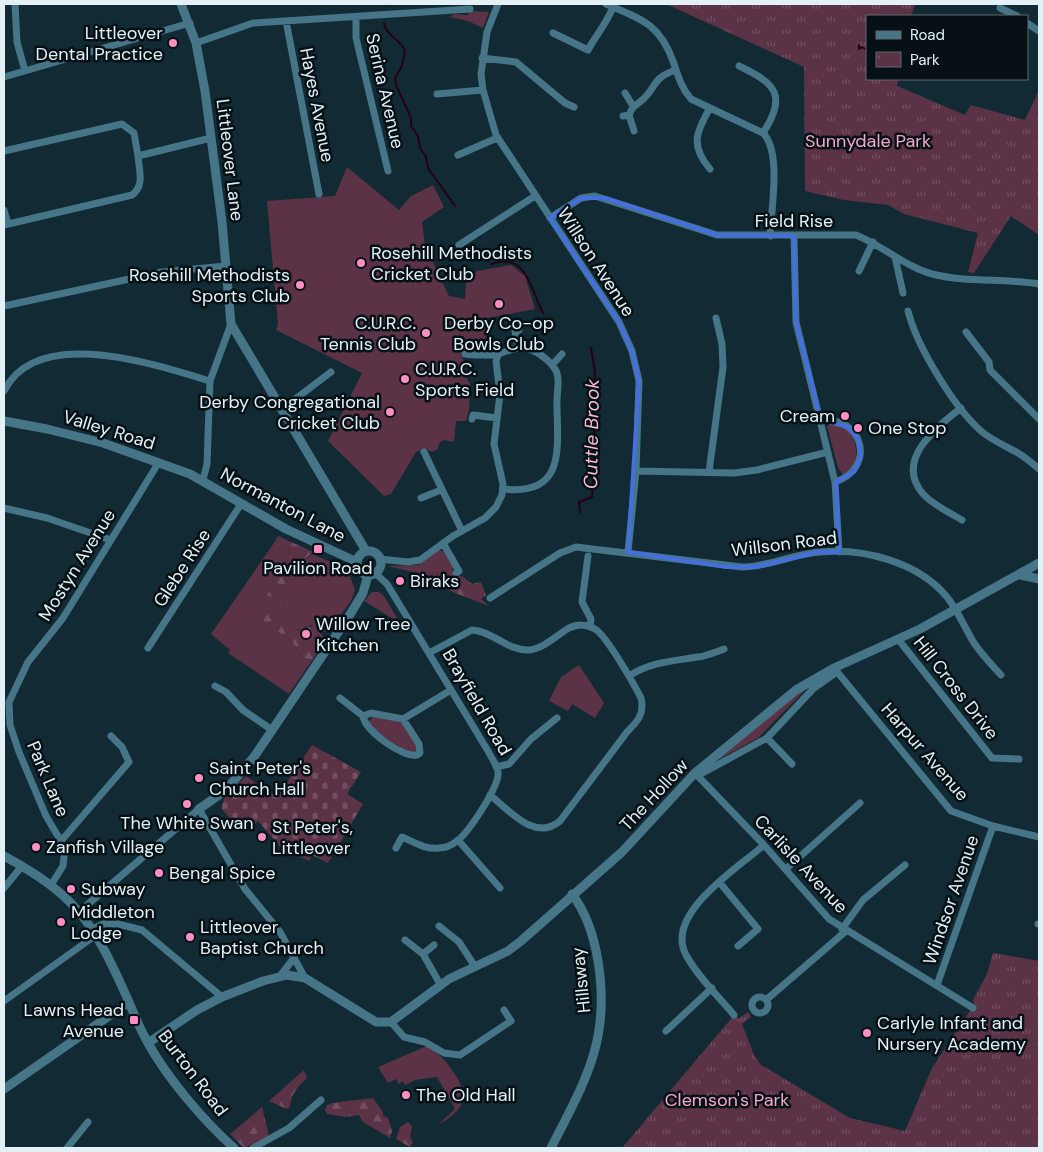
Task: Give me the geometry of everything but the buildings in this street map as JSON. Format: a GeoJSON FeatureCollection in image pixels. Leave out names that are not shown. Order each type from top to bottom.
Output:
{"type":"FeatureCollection","features":[{"type":"Feature","properties":{"kind":"street"},"geometry":{"type":"LineString","coordinates":[[15,4],[17,42],[25,71]]}},
{"type":"Feature","properties":{"kind":"street","name":"Littleover Lane"},"geometry":{"type":"LineString","coordinates":[[181,4],[190,23],[196,43],[211,138],[231,324]]}},
{"type":"Feature","properties":{"kind":"street","name":"Willson Avenue"},"geometry":{"type":"LineString","coordinates":[[498,4],[487,32],[482,58],[484,90],[497,138],[619,322],[632,351],[639,381],[636,471],[628,552]]}},
{"type":"Feature","properties":{"kind":"street"},"geometry":{"type":"LineString","coordinates":[[553,33],[588,50],[595,35],[608,18],[609,5],[656,29],[664,39],[684,92],[691,100],[763,133],[772,144],[774,157],[770,236]]}},
{"type":"Feature","properties":{"kind":"street"},"geometry":{"type":"LineString","coordinates":[[1000,8],[1015,15]]}},
{"type":"Feature","properties":{"kind":"street"},"geometry":{"type":"LineString","coordinates":[[196,43],[253,22],[470,10]]}},
{"type":"Feature","properties":{"kind":"street","name":"Serina Avenue"},"geometry":{"type":"LineString","coordinates":[[356,17],[356,38],[388,171]]}},
{"type":"Feature","properties":{"kind":"street","name":"Hayes Avenue"},"geometry":{"type":"LineString","coordinates":[[286,21],[319,194]]}},
{"type":"Feature","properties":{"kind":"street"},"geometry":{"type":"LineString","coordinates":[[4,77],[190,23]]}},
{"type":"Feature","properties":{"kind":"street"},"geometry":{"type":"LineString","coordinates":[[1028,23],[1039,31]]}},
{"type":"Feature","properties":{"kind":"street"},"geometry":{"type":"LineString","coordinates":[[482,58],[516,62],[565,104],[574,107]]}},
{"type":"Feature","properties":{"kind":"street"},"geometry":{"type":"LineString","coordinates":[[739,66],[765,79],[776,96],[776,109],[763,133]]}},
{"type":"Feature","properties":{"kind":"street"},"geometry":{"type":"LineString","coordinates":[[634,131],[626,116],[633,106],[642,100],[659,76],[676,70]]}},
{"type":"Feature","properties":{"kind":"street"},"geometry":{"type":"LineString","coordinates":[[437,94],[484,90]]}},
{"type":"Feature","properties":{"kind":"street"},"geometry":{"type":"LineString","coordinates":[[625,93],[633,106]]}},
{"type":"Feature","properties":{"kind":"street"},"geometry":{"type":"LineString","coordinates":[[710,108],[699,130],[696,155],[710,169]]}},
{"type":"Feature","properties":{"kind":"street"},"geometry":{"type":"LineString","coordinates":[[4,151],[122,124],[134,133],[140,182],[134,194],[6,225],[4,210]]}},
{"type":"Feature","properties":{"kind":"street"},"geometry":{"type":"LineString","coordinates":[[138,156],[211,138]]}},
{"type":"Feature","properties":{"kind":"street"},"geometry":{"type":"LineString","coordinates":[[458,155],[497,138]]}},
{"type":"Feature","properties":{"kind":"street"},"geometry":{"type":"LineString","coordinates":[[459,245],[535,196]]}},
{"type":"Feature","properties":{"kind":"street","name":"Field Rise"},"geometry":{"type":"LineString","coordinates":[[550,218],[581,198],[595,196],[710,233],[770,236],[856,235],[873,242],[895,257],[932,274],[970,280],[1039,284]]}},
{"type":"Feature","properties":{"kind":"street"},"geometry":{"type":"LineString","coordinates":[[794,236],[796,322],[836,482],[839,552]]}},
{"type":"Feature","properties":{"kind":"street"},"geometry":{"type":"LineString","coordinates":[[858,271],[873,242]]}},
{"type":"Feature","properties":{"kind":"street"},"geometry":{"type":"LineString","coordinates":[[895,257],[903,293]]}},
{"type":"Feature","properties":{"kind":"street"},"geometry":{"type":"LineString","coordinates":[[4,306],[162,272],[226,266]]}},
{"type":"Feature","properties":{"kind":"street"},"geometry":{"type":"LineString","coordinates":[[908,312],[925,352],[961,408],[982,432],[1020,454],[1039,468]]}},
{"type":"Feature","properties":{"kind":"street"},"geometry":{"type":"LineString","coordinates":[[710,472],[723,366],[722,344],[716,318]]}},
{"type":"Feature","properties":{"kind":"street"},"geometry":{"type":"LineString","coordinates":[[231,324],[366,551]]}},
{"type":"Feature","properties":{"kind":"street","name":"Normanton Lane"},"geometry":{"type":"LineString","coordinates":[[231,324],[210,381],[207,464],[203,480],[286,529],[357,562]]}},
{"type":"Feature","properties":{"kind":"street"},"geometry":{"type":"LineString","coordinates":[[518,348],[515,332],[519,330]]}},
{"type":"Feature","properties":{"kind":"street"},"geometry":{"type":"LineString","coordinates":[[966,332],[989,362],[990,370],[1039,419]]}},
{"type":"Feature","properties":{"kind":"street"},"geometry":{"type":"LineString","coordinates":[[380,559],[416,562],[492,511],[500,500],[502,478],[494,444],[500,390],[496,361],[498,355],[505,350],[518,348],[533,351],[552,364],[558,378],[557,449],[553,470],[543,482],[532,488],[521,490],[502,489]]}},
{"type":"Feature","properties":{"kind":"street"},"geometry":{"type":"LineString","coordinates":[[466,349],[465,354],[498,355]]}},
{"type":"Feature","properties":{"kind":"street"},"geometry":{"type":"LineString","coordinates":[[4,391],[11,379],[25,366],[42,358],[61,354],[115,358],[153,365],[210,381]]}},
{"type":"Feature","properties":{"kind":"street"},"geometry":{"type":"LineString","coordinates":[[552,364],[562,354]]}},
{"type":"Feature","properties":{"kind":"street"},"geometry":{"type":"LineString","coordinates":[[282,409],[331,372]]}},
{"type":"Feature","properties":{"kind":"street"},"geometry":{"type":"LineString","coordinates":[[961,408],[938,428],[919,449],[912,468],[915,481],[924,494],[962,520]]}},
{"type":"Feature","properties":{"kind":"street"},"geometry":{"type":"LineString","coordinates":[[472,419],[473,415],[497,418]]}},
{"type":"Feature","properties":{"kind":"street"},"geometry":{"type":"LineString","coordinates":[[821,421],[834,420],[848,426],[854,432],[860,445],[860,456],[856,468],[847,477],[836,482]]}},
{"type":"Feature","properties":{"kind":"street","name":"Valley Road"},"geometry":{"type":"LineString","coordinates":[[4,421],[75,436],[159,462],[203,480]]}},
{"type":"Feature","properties":{"kind":"street"},"geometry":{"type":"LineString","coordinates":[[424,452],[462,531]]}},
{"type":"Feature","properties":{"kind":"street"},"geometry":{"type":"LineString","coordinates":[[636,471],[734,473],[756,470],[828,452]]}},
{"type":"Feature","properties":{"kind":"street","name":"Mostyn Avenue"},"geometry":{"type":"LineString","coordinates":[[17,682],[28,662],[63,618],[159,462]]}},
{"type":"Feature","properties":{"kind":"street"},"geometry":{"type":"LineString","coordinates":[[421,498],[441,490]]}},
{"type":"Feature","properties":{"kind":"street","name":"Glebe Rise"},"geometry":{"type":"LineString","coordinates":[[148,648],[241,504]]}},
{"type":"Feature","properties":{"kind":"street"},"geometry":{"type":"LineString","coordinates":[[4,508],[47,518],[111,540]]}},
{"type":"Feature","properties":{"kind":"street"},"geometry":{"type":"LineString","coordinates":[[442,543],[459,571],[456,573]]}},
{"type":"Feature","properties":{"kind":"street","name":"Willson Road"},"geometry":{"type":"LineString","coordinates":[[490,598],[560,553],[572,548],[581,547],[628,552],[742,567],[761,565],[818,552],[874,555],[917,573],[946,596],[975,645],[1001,675]]}},
{"type":"Feature","properties":{"kind":"street"},"geometry":{"type":"LineString","coordinates":[[80,910],[199,809],[226,790],[254,757],[351,613],[372,574],[380,567],[380,559],[374,552],[366,551],[360,555],[357,562],[361,572],[372,574]]}},
{"type":"Feature","properties":{"kind":"street"},"geometry":{"type":"LineString","coordinates":[[588,556],[582,602],[592,619],[590,627]]}},
{"type":"Feature","properties":{"kind":"street","name":"The Hollow"},"geometry":{"type":"LineString","coordinates":[[391,1022],[440,984],[474,965],[508,951],[627,847],[696,775],[791,693],[955,610],[1039,564]]}},
{"type":"Feature","properties":{"kind":"street","name":"Brayfield Road"},"geometry":{"type":"LineString","coordinates":[[372,574],[387,584],[496,767],[497,778],[490,795],[458,840]]}},
{"type":"Feature","properties":{"kind":"street"},"geometry":{"type":"LineString","coordinates":[[1021,574],[1039,579]]}},
{"type":"Feature","properties":{"kind":"street"},"geometry":{"type":"LineString","coordinates":[[429,653],[472,630],[479,631],[512,647],[528,650],[539,646],[572,627],[590,627],[600,634],[629,676],[641,698],[640,717],[560,821],[548,829],[536,829],[490,795]]}},
{"type":"Feature","properties":{"kind":"street","name":"Hill Cross Drive"},"geometry":{"type":"LineString","coordinates":[[898,639],[992,758],[1019,759]]}},
{"type":"Feature","properties":{"kind":"street"},"geometry":{"type":"LineString","coordinates":[[629,676],[648,666],[677,659],[700,657],[724,649]]}},
{"type":"Feature","properties":{"kind":"street"},"geometry":{"type":"LineString","coordinates":[[696,775],[767,738],[813,689],[836,670]]}},
{"type":"Feature","properties":{"kind":"street","name":"Harpur Avenue"},"geometry":{"type":"LineString","coordinates":[[836,670],[951,811],[993,826],[1039,837]]}},
{"type":"Feature","properties":{"kind":"street","name":"Park Lane"},"geometry":{"type":"LineString","coordinates":[[17,682],[9,702],[10,725],[37,796],[65,848],[61,869],[51,884]]}},
{"type":"Feature","properties":{"kind":"street"},"geometry":{"type":"LineString","coordinates":[[216,686],[226,692],[243,710],[272,730]]}},
{"type":"Feature","properties":{"kind":"street"},"geometry":{"type":"LineString","coordinates":[[364,716],[371,713],[403,719],[451,690]]}},
{"type":"Feature","properties":{"kind":"street"},"geometry":{"type":"LineString","coordinates":[[340,698],[364,716],[368,727],[384,741],[410,755],[417,755],[420,753],[419,744],[403,719]]}},
{"type":"Feature","properties":{"kind":"street"},"geometry":{"type":"LineString","coordinates":[[496,767],[509,764],[531,738],[557,718]]}},
{"type":"Feature","properties":{"kind":"street"},"geometry":{"type":"LineString","coordinates":[[61,841],[129,762],[122,747],[111,736]]}},
{"type":"Feature","properties":{"kind":"street"},"geometry":{"type":"LineString","coordinates":[[767,738],[792,764]]}},
{"type":"Feature","properties":{"kind":"street","name":"Carlisle Avenue"},"geometry":{"type":"LineString","coordinates":[[696,775],[764,846],[829,920],[973,1008]]}},
{"type":"Feature","properties":{"kind":"street"},"geometry":{"type":"LineString","coordinates":[[786,870],[860,804]]}},
{"type":"Feature","properties":{"kind":"street"},"geometry":{"type":"LineString","coordinates":[[199,809],[245,889],[280,932],[305,978]]}},
{"type":"Feature","properties":{"kind":"street","name":"Windsor Avenue"},"geometry":{"type":"LineString","coordinates":[[937,985],[993,826]]}},
{"type":"Feature","properties":{"kind":"street"},"geometry":{"type":"LineString","coordinates":[[396,848],[402,837],[419,844],[437,848],[448,846],[458,840],[500,888]]}},
{"type":"Feature","properties":{"kind":"street"},"geometry":{"type":"LineString","coordinates":[[734,1015],[686,955],[681,936],[685,922],[694,906],[764,846]]}},
{"type":"Feature","properties":{"kind":"street","name":"Burton Road"},"geometry":{"type":"LineString","coordinates":[[4,856],[51,884],[80,910],[95,932],[148,1043],[194,1105],[232,1148]]}},
{"type":"Feature","properties":{"kind":"street"},"geometry":{"type":"LineString","coordinates":[[766,1000],[844,930],[862,900],[905,865]]}},
{"type":"Feature","properties":{"kind":"street"},"geometry":{"type":"LineString","coordinates":[[4,888],[22,866]]}},
{"type":"Feature","properties":{"kind":"street"},"geometry":{"type":"LineString","coordinates":[[720,883],[758,929],[738,946]]}},
{"type":"Feature","properties":{"kind":"street","name":"Hillsway"},"geometry":{"type":"LineString","coordinates":[[551,1148],[588,1073],[594,1056],[602,1016],[601,980],[595,943],[587,917],[572,894]]}},
{"type":"Feature","properties":{"kind":"street"},"geometry":{"type":"LineString","coordinates":[[4,1001],[103,924],[131,926],[142,930],[222,997]]}},
{"type":"Feature","properties":{"kind":"street"},"geometry":{"type":"LineString","coordinates":[[439,926],[460,942],[474,965]]}},
{"type":"Feature","properties":{"kind":"street"},"geometry":{"type":"LineString","coordinates":[[406,940],[422,954],[440,984]]}},
{"type":"Feature","properties":{"kind":"street"},"geometry":{"type":"LineString","coordinates":[[422,954],[434,945]]}},
{"type":"Feature","properties":{"kind":"street"},"geometry":{"type":"LineString","coordinates":[[280,976],[294,958]]}},
{"type":"Feature","properties":{"kind":"street"},"geometry":{"type":"LineString","coordinates":[[148,1043],[197,1010],[222,997],[263,980],[280,976],[292,975],[305,978],[376,1022],[391,1022],[404,1037],[425,1042],[444,1053],[460,1055],[511,1021],[504,1010]]}},
{"type":"Feature","properties":{"kind":"street"},"geometry":{"type":"LineString","coordinates":[[666,1031],[712,988]]}},
{"type":"Feature","properties":{"kind":"street"},"geometry":{"type":"LineString","coordinates":[[4,1089],[129,1002]]}},
{"type":"Feature","properties":{"kind":"street"},"geometry":{"type":"LineString","coordinates":[[254,1148],[288,1128],[321,1100]]}},
{"type":"Feature","properties":{"kind":"street"},"geometry":{"type":"LineString","coordinates":[[67,1148],[88,1122]]}},
{"type":"Feature","properties":{"kind":"highlighted area"},"geometry":{"type":"Polygon","coordinates":[[[581,198],[605,198],[717,235],[794,236],[796,322],[821,420],[848,427],[858,438],[861,456],[854,472],[836,482],[839,552],[818,552],[755,567],[727,567],[628,552],[639,381],[632,351],[619,322],[550,218],[581,198]]]}},
{"type":"Feature","properties":{"kind":"green space","name":"Sunnydale Park"},"geometry":{"type":"Polygon","coordinates":[[[666,4],[915,4],[911,15],[866,15],[866,80],[898,80],[897,86],[965,115],[971,105],[1025,120],[1039,90],[1039,235],[1011,216],[974,273],[968,272],[978,233],[904,214],[888,205],[844,200],[805,191],[804,67],[666,4]]]}},
{"type":"Feature","properties":{"kind":"green space"},"geometry":{"type":"Polygon","coordinates":[[[469,11],[489,12],[483,28],[468,21],[450,17],[454,14],[468,15],[469,11]]]}},
{"type":"Feature","properties":{"kind":"green space"},"geometry":{"type":"Polygon","coordinates":[[[347,167],[399,210],[411,196],[433,185],[444,207],[422,222],[425,245],[449,296],[465,299],[466,281],[477,271],[511,265],[525,276],[535,309],[488,318],[485,344],[462,341],[461,357],[464,360],[466,377],[470,384],[469,410],[466,421],[456,421],[454,442],[444,440],[439,443],[438,449],[432,452],[425,449],[416,452],[391,494],[384,496],[328,441],[362,373],[276,330],[278,324],[267,201],[335,196],[347,167]]]}},
{"type":"Feature","properties":{"kind":"green space"},"geometry":{"type":"Polygon","coordinates":[[[831,423],[839,425],[850,432],[855,444],[856,458],[854,465],[843,475],[838,468],[827,426],[831,423]]]}},
{"type":"Feature","properties":{"kind":"green space"},"geometry":{"type":"Polygon","coordinates":[[[278,536],[313,552],[297,566],[291,594],[275,609],[275,612],[281,613],[293,629],[299,630],[314,625],[326,640],[306,669],[309,659],[302,656],[292,642],[265,622],[260,613],[275,576],[283,566],[290,549],[276,540],[278,536]]]}},
{"type":"Feature","properties":{"kind":"green space"},"geometry":{"type":"Polygon","coordinates":[[[276,540],[290,549],[283,566],[275,576],[260,613],[269,625],[290,640],[302,657],[309,659],[306,669],[289,694],[228,653],[230,650],[211,634],[276,540]]]}},
{"type":"Feature","properties":{"kind":"green space"},"geometry":{"type":"Polygon","coordinates":[[[439,550],[445,552],[454,567],[452,570],[455,577],[460,575],[462,578],[457,581],[434,572],[430,576],[387,566],[418,565],[439,550]]]}},
{"type":"Feature","properties":{"kind":"green space"},"geometry":{"type":"Polygon","coordinates":[[[312,554],[347,569],[355,590],[351,601],[328,632],[321,632],[314,625],[298,630],[293,629],[281,613],[275,612],[275,609],[283,602],[297,566],[312,554]]]}},
{"type":"Feature","properties":{"kind":"green space"},"geometry":{"type":"Polygon","coordinates":[[[434,572],[457,581],[462,576],[472,584],[481,582],[486,595],[481,599],[489,606],[427,582],[434,572]]]}},
{"type":"Feature","properties":{"kind":"green space"},"geometry":{"type":"Polygon","coordinates":[[[372,592],[379,592],[384,596],[400,623],[364,601],[372,592]]]}},
{"type":"Feature","properties":{"kind":"green space"},"geometry":{"type":"Polygon","coordinates":[[[579,665],[604,703],[595,718],[572,704],[568,711],[549,701],[561,677],[579,665]]]}},
{"type":"Feature","properties":{"kind":"green space"},"geometry":{"type":"Polygon","coordinates":[[[807,688],[758,738],[710,764],[794,694],[807,688]]]}},
{"type":"Feature","properties":{"kind":"green space"},"geometry":{"type":"Polygon","coordinates":[[[373,716],[400,720],[418,745],[417,752],[412,753],[385,739],[368,723],[373,716]]]}},
{"type":"Feature","properties":{"kind":"green space","name":"St Peter's, Littleover"},"geometry":{"type":"Polygon","coordinates":[[[312,745],[361,772],[347,794],[363,804],[328,863],[312,855],[309,861],[282,849],[258,821],[250,829],[247,826],[241,831],[221,808],[225,797],[246,776],[277,797],[312,745]]]}},
{"type":"Feature","properties":{"kind":"green space","name":"Clemson's Park"},"geometry":{"type":"Polygon","coordinates":[[[993,953],[1039,961],[1039,1148],[622,1148],[735,1014],[738,1019],[748,1012],[751,1017],[742,1024],[754,1055],[761,1065],[850,1118],[905,1131],[932,1068],[974,1005],[973,1000],[987,974],[993,953]]]}},
{"type":"Feature","properties":{"kind":"green space"},"geometry":{"type":"Polygon","coordinates":[[[427,1046],[439,1055],[454,1073],[462,1090],[463,1097],[462,1104],[453,1115],[438,1125],[455,1109],[437,1077],[415,1080],[405,1085],[403,1081],[399,1084],[396,1079],[388,1083],[378,1067],[427,1046]]]}},
{"type":"Feature","properties":{"kind":"green space"},"geometry":{"type":"Polygon","coordinates":[[[304,1070],[307,1078],[293,1094],[290,1107],[287,1109],[269,1101],[304,1070]]]}},
{"type":"Feature","properties":{"kind":"green space"},"geometry":{"type":"Polygon","coordinates":[[[373,1098],[383,1112],[383,1116],[388,1118],[392,1131],[390,1138],[363,1122],[359,1115],[346,1117],[327,1114],[325,1110],[327,1105],[332,1103],[373,1098]]]}},
{"type":"Feature","properties":{"kind":"green space"},"geometry":{"type":"Polygon","coordinates":[[[262,1107],[269,1136],[244,1148],[230,1134],[262,1107]]]}},
{"type":"Feature","properties":{"kind":"green space"},"geometry":{"type":"Polygon","coordinates":[[[408,1122],[412,1126],[410,1137],[413,1142],[410,1147],[396,1139],[400,1127],[408,1122]]]}},
{"type":"Feature","properties":{"kind":"waterway","name":"Cuttle Brook"},"geometry":{"type":"LineString","coordinates":[[384,23],[387,31],[405,50],[402,66],[395,78],[396,85],[411,118],[411,126],[418,136],[420,148],[426,157],[428,168],[455,206]]}},
{"type":"Feature","properties":{"kind":"waterway"},"geometry":{"type":"LineString","coordinates":[[859,45],[859,49],[862,47],[866,49]]}},
{"type":"Feature","properties":{"kind":"waterway","name":"Cuttle Brook"},"geometry":{"type":"LineString","coordinates":[[491,264],[513,263],[520,268],[531,284],[543,313]]}},
{"type":"Feature","properties":{"kind":"waterway","name":"Cuttle Brook"},"geometry":{"type":"LineString","coordinates":[[580,512],[579,502],[592,497],[595,441],[593,399],[595,372],[591,348]]}},
{"type":"Feature","properties":{"kind":"place","name":"Littleover Dental Practice"},"geometry":{"type":"Point","coordinates":[173,43]}},
{"type":"Feature","properties":{"kind":"place","name":"Rosehill Methodists Cricket Club"},"geometry":{"type":"Point","coordinates":[361,263]}},
{"type":"Feature","properties":{"kind":"place","name":"Rosehill Methodists Sports Club"},"geometry":{"type":"Point","coordinates":[300,285]}},
{"type":"Feature","properties":{"kind":"place","name":"Derby Co-op Bowls Club"},"geometry":{"type":"Point","coordinates":[499,304]}},
{"type":"Feature","properties":{"kind":"place","name":"C.U.R.C. Tennis Club"},"geometry":{"type":"Point","coordinates":[426,333]}},
{"type":"Feature","properties":{"kind":"place","name":"C.U.R.C. Sports Field"},"geometry":{"type":"Point","coordinates":[405,379]}},
{"type":"Feature","properties":{"kind":"place","name":"Derby Congregational Cricket Club"},"geometry":{"type":"Point","coordinates":[390,412]}},
{"type":"Feature","properties":{"kind":"place","name":"Cream"},"geometry":{"type":"Point","coordinates":[845,416]}},
{"type":"Feature","properties":{"kind":"place","name":"One Stop"},"geometry":{"type":"Point","coordinates":[858,428]}},
{"type":"Feature","properties":{"kind":"place","name":"Pavilion Road"},"geometry":{"type":"Point","coordinates":[318,549]}},
{"type":"Feature","properties":{"kind":"place","name":"Biraks"},"geometry":{"type":"Point","coordinates":[400,581]}},
{"type":"Feature","properties":{"kind":"place","name":"Willow Tree Kitchen"},"geometry":{"type":"Point","coordinates":[306,634]}},
{"type":"Feature","properties":{"kind":"place","name":"Saint Peter's Church Hall"},"geometry":{"type":"Point","coordinates":[199,778]}},
{"type":"Feature","properties":{"kind":"place","name":"The White Swan"},"geometry":{"type":"Point","coordinates":[187,804]}},
{"type":"Feature","properties":{"kind":"place","name":"St Peter's, Littleover"},"geometry":{"type":"Point","coordinates":[262,837]}},
{"type":"Feature","properties":{"kind":"place","name":"Zanfish Village"},"geometry":{"type":"Point","coordinates":[36,847]}},
{"type":"Feature","properties":{"kind":"place","name":"Bengal Spice"},"geometry":{"type":"Point","coordinates":[159,873]}},
{"type":"Feature","properties":{"kind":"place","name":"Subway"},"geometry":{"type":"Point","coordinates":[71,889]}},
{"type":"Feature","properties":{"kind":"place","name":"Middleton Lodge"},"geometry":{"type":"Point","coordinates":[61,922]}},
{"type":"Feature","properties":{"kind":"place","name":"Littleover Baptist Church"},"geometry":{"type":"Point","coordinates":[190,937]}},
{"type":"Feature","properties":{"kind":"place","name":"Lawns Head Avenue"},"geometry":{"type":"Point","coordinates":[134,1020]}},
{"type":"Feature","properties":{"kind":"place","name":"Carlyle Infant and Nursery Academy"},"geometry":{"type":"Point","coordinates":[867,1033]}},
{"type":"Feature","properties":{"kind":"place","name":"The Old Hall"},"geometry":{"type":"Point","coordinates":[406,1095]}}]}
